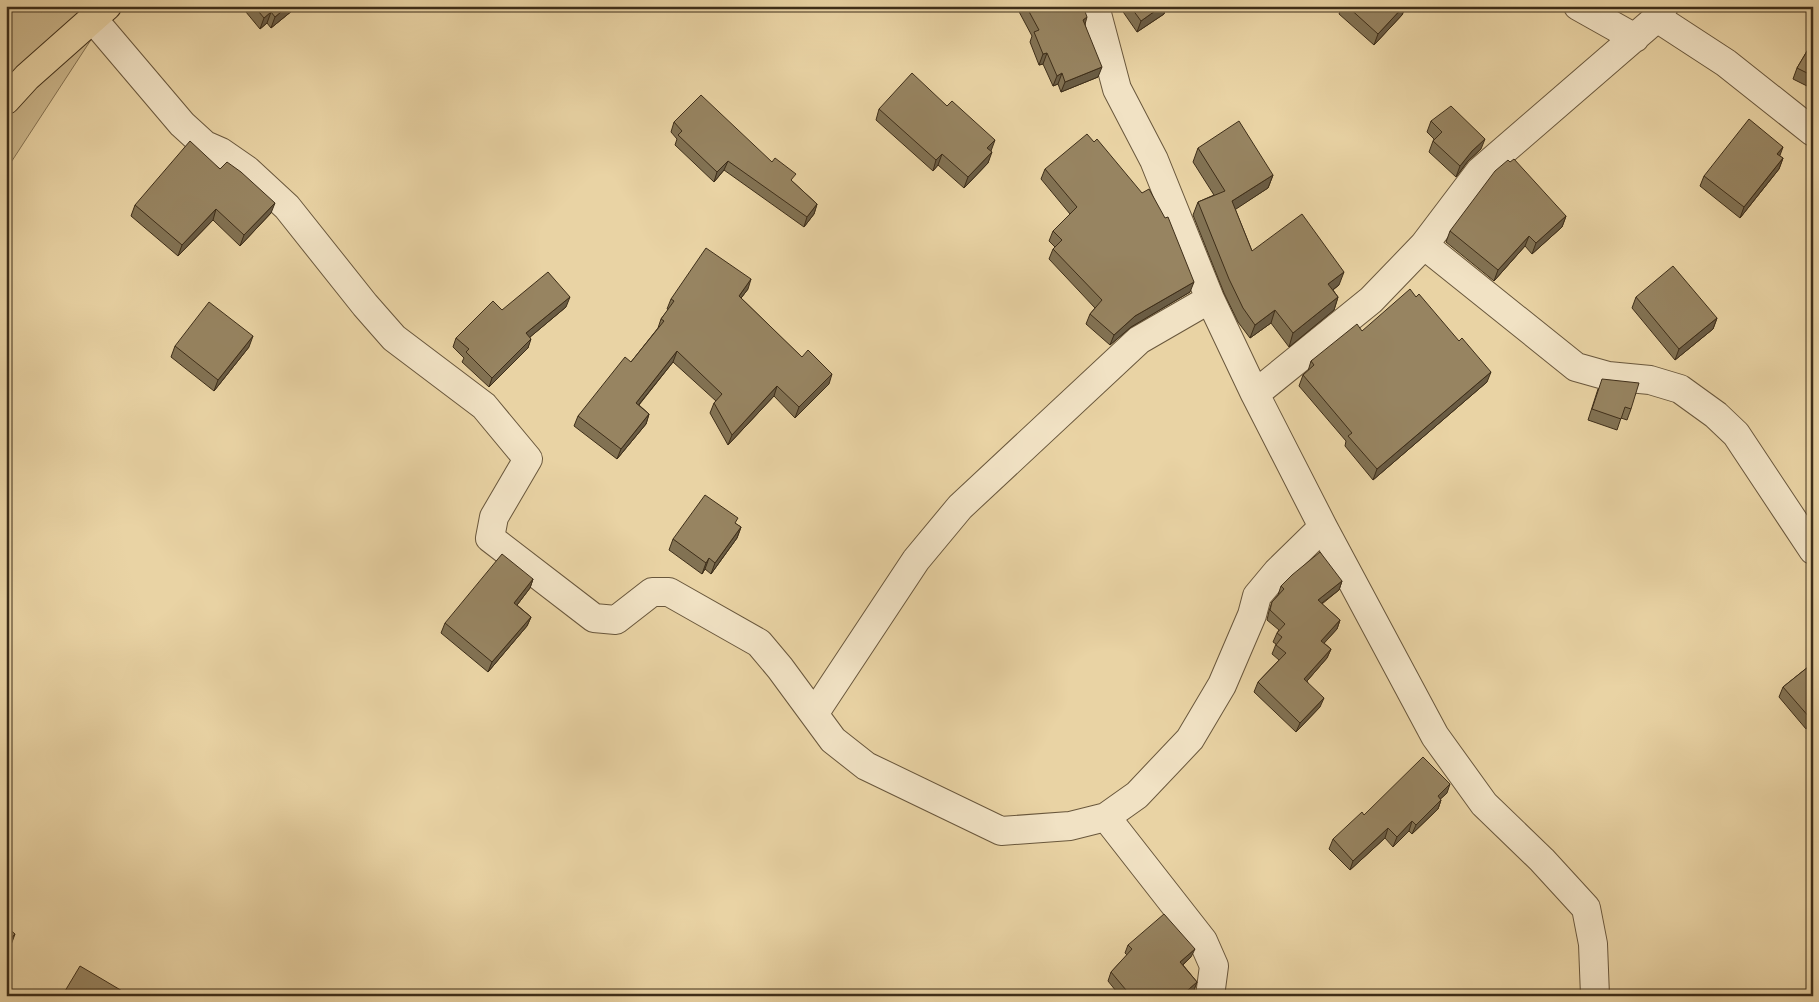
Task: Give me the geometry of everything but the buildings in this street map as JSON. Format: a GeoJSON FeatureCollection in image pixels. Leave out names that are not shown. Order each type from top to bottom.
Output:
{"type":"FeatureCollection","features":[{"type":"Feature","properties":{"kind":"main road"},"geometry":{"type":"LineString","coordinates":[[6,100],[27,77],[100,12]]}},
{"type":"Feature","properties":{"kind":"street"},"geometry":{"type":"LineString","coordinates":[[1095,6],[1118,89],[1154,160],[1210,298],[1255,394],[1323,527],[1435,736],[1484,804],[1542,860],[1586,908],[1594,944],[1594,996]]}},
{"type":"Feature","properties":{"kind":"street"},"geometry":{"type":"LineString","coordinates":[[1578,6],[1635,38]]}},
{"type":"Feature","properties":{"kind":"street"},"geometry":{"type":"LineString","coordinates":[[100,12],[182,124],[205,145],[221,152],[247,170],[287,207],[365,305],[394,338],[484,406],[528,459],[494,517],[490,538],[594,618],[616,620],[652,592],[669,592],[759,643],[780,668],[833,740],[866,766],[1001,831],[1070,826],[1106,817],[1138,795],[1190,739],[1222,685],[1252,616],[1257,596],[1277,572],[1323,527]]}},
{"type":"Feature","properties":{"kind":"street"},"geometry":{"type":"LineString","coordinates":[[1255,394],[1371,300],[1424,245],[1480,171],[1635,38],[1660,12],[1813,132]]}},
{"type":"Feature","properties":{"kind":"street"},"geometry":{"type":"LineString","coordinates":[[1424,245],[1576,367],[1608,376],[1650,380],[1680,389],[1716,415],[1736,434],[1813,550]]}},
{"type":"Feature","properties":{"kind":"street"},"geometry":{"type":"LineString","coordinates":[[814,714],[916,560],[960,507],[1139,340],[1210,298]]}},
{"type":"Feature","properties":{"kind":"street"},"geometry":{"type":"LineString","coordinates":[[1106,817],[1203,941],[1214,966],[1210,996]]}},
{"type":"Feature","properties":{"kind":"shaded area"},"geometry":{"type":"Polygon","coordinates":[[[6,6],[113,6],[6,170],[6,6]]]}}]}
